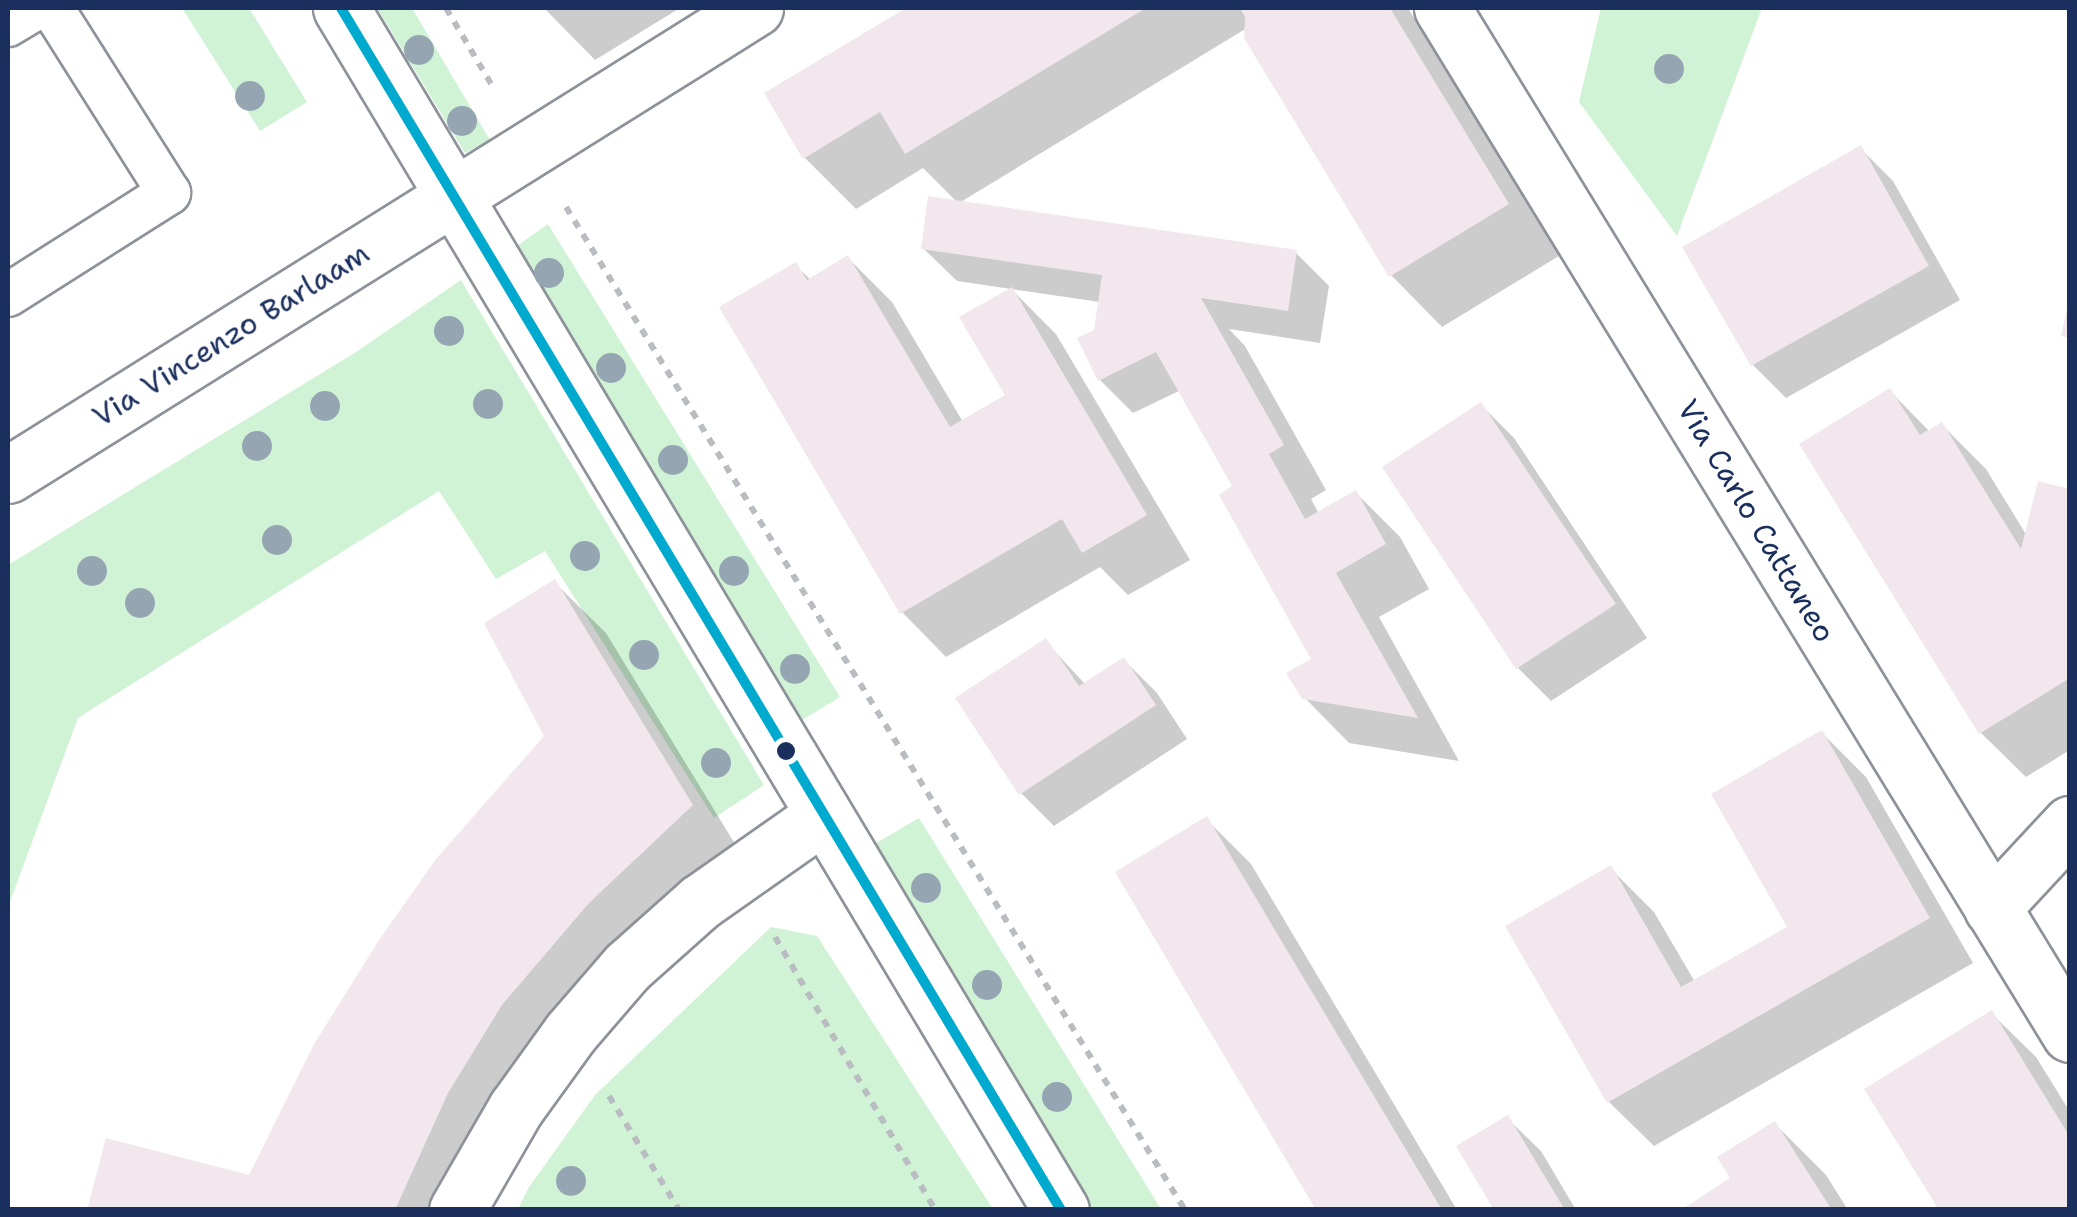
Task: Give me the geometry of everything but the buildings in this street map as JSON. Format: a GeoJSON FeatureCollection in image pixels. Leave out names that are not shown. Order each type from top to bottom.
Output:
{"type":"FeatureCollection","features":[{"type":"Feature","properties":{"kind":"street"},"geometry":{"type":"LineString","coordinates":[[341,8],[1062,1210]]}},
{"type":"Feature","properties":{"kind":"street","name":"Via Vincenzo Barlaam"},"geometry":{"type":"LineString","coordinates":[[8,475],[754,8]]}},
{"type":"Feature","properties":{"kind":"street","name":"Via Carlo Cattaneo"},"geometry":{"type":"LineString","coordinates":[[1442,8],[2070,1034]]}},
{"type":"Feature","properties":{"kind":"street"},"geometry":{"type":"LineString","coordinates":[[456,1210],[516,1108],[570,1033],[628,966],[700,902],[824,815]]}},
{"type":"Feature","properties":{"kind":"street"},"geometry":{"type":"LineString","coordinates":[[1992,908],[2070,824]]}},
{"type":"Feature","properties":{"kind":"lane"},"geometry":{"type":"LineString","coordinates":[[8,25],[36,8]]}},
{"type":"Feature","properties":{"kind":"lane"},"geometry":{"type":"LineString","coordinates":[[8,295],[169,193],[52,8]]}},
{"type":"Feature","properties":{"kind":"path"},"geometry":{"type":"LineString","coordinates":[[446,8],[1185,1210]]}},
{"type":"Feature","properties":{"kind":"path"},"geometry":{"type":"LineString","coordinates":[[739,876],[935,1210]]}},
{"type":"Feature","properties":{"kind":"path"},"geometry":{"type":"LineString","coordinates":[[570,1033],[679,1210]]}},
{"type":"Feature","properties":{"kind":"green space"},"geometry":{"type":"Polygon","coordinates":[[[182,8],[249,8],[307,102],[260,131],[182,8]]]}},
{"type":"Feature","properties":{"kind":"green space"},"geometry":{"type":"Polygon","coordinates":[[[377,8],[412,8],[490,140],[465,153],[377,8]]]}},
{"type":"Feature","properties":{"kind":"green space"},"geometry":{"type":"Polygon","coordinates":[[[1601,8],[1762,8],[1677,236],[1579,102],[1601,8]]]}},
{"type":"Feature","properties":{"kind":"green space"},"geometry":{"type":"Polygon","coordinates":[[[548,224],[840,697],[799,722],[514,248],[548,224]]]}},
{"type":"Feature","properties":{"kind":"green space"},"geometry":{"type":"Polygon","coordinates":[[[461,280],[764,785],[714,818],[545,551],[496,579],[439,491],[78,718],[8,907],[8,565],[356,352],[461,280]]]}},
{"type":"Feature","properties":{"kind":"green space"},"geometry":{"type":"Polygon","coordinates":[[[919,818],[1161,1209],[1088,1209],[866,849],[919,818]]]}},
{"type":"Feature","properties":{"kind":"green space"},"geometry":{"type":"Polygon","coordinates":[[[771,927],[817,936],[993,1209],[518,1209],[529,1187],[595,1095],[771,927]]]}},
{"type":"Feature","properties":{"kind":"transit line"},"geometry":{"type":"LineString","coordinates":[[341,8],[1061,1210]]}}]}
